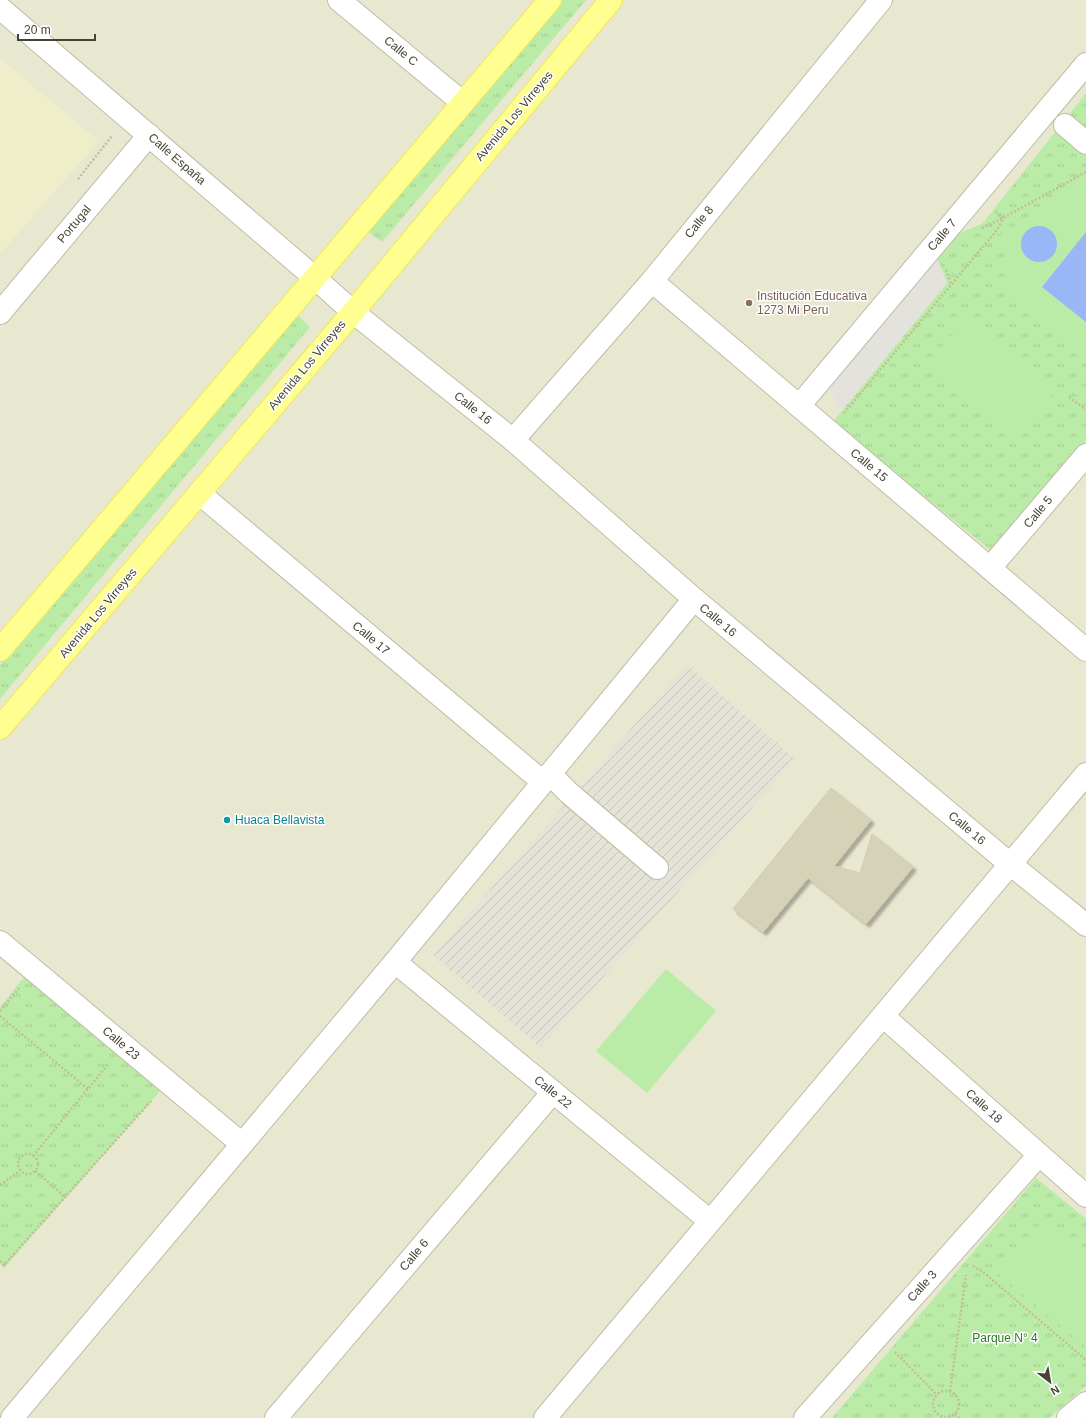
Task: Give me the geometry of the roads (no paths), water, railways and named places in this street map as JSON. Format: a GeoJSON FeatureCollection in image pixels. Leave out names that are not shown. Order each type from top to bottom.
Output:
{"type":"FeatureCollection","features":[{"type":"Feature","properties":{"kind":"main road"},"geometry":{"type":"LineString","coordinates":[[0,650],[550,0]]}},
{"type":"Feature","properties":{"kind":"main road","name":"Avenida Los Virreyes"},"geometry":{"type":"LineString","coordinates":[[0,728],[352,312],[611,0]]}},
{"type":"Feature","properties":{"kind":"street","name":"Calle C"},"geometry":{"type":"LineString","coordinates":[[338,0],[463,103]]}},
{"type":"Feature","properties":{"kind":"street","name":"Calle 8"},"geometry":{"type":"LineString","coordinates":[[513,440],[652,281],[880,0]]}},
{"type":"Feature","properties":{"kind":"street","name":"Calle España"},"geometry":{"type":"LineString","coordinates":[[0,8],[315,278],[352,312]]}},
{"type":"Feature","properties":{"kind":"street","name":"Calle 7"},"geometry":{"type":"LineString","coordinates":[[799,406],[1086,64]]}},
{"type":"Feature","properties":{"kind":"street"},"geometry":{"type":"LineString","coordinates":[[1065,125],[1086,143]]}},
{"type":"Feature","properties":{"kind":"street","name":"Portugal"},"geometry":{"type":"LineString","coordinates":[[0,313],[149,136]]}},
{"type":"Feature","properties":{"kind":"street","name":"Calle 15"},"geometry":{"type":"LineString","coordinates":[[652,281],[1086,650]]}},
{"type":"Feature","properties":{"kind":"street","name":"Calle 16"},"geometry":{"type":"LineString","coordinates":[[352,312],[513,440],[694,599],[1010,864],[1086,925]]}},
{"type":"Feature","properties":{"kind":"street","name":"Calle 5"},"geometry":{"type":"LineString","coordinates":[[990,568],[1086,456]]}},
{"type":"Feature","properties":{"kind":"street","name":"Calle 17"},"geometry":{"type":"LineString","coordinates":[[199,493],[546,778],[569,793],[657,868]]}},
{"type":"Feature","properties":{"kind":"street"},"geometry":{"type":"LineString","coordinates":[[12,1418],[395,962],[694,599]]}},
{"type":"Feature","properties":{"kind":"street"},"geometry":{"type":"LineString","coordinates":[[545,1418],[1086,774]]}},
{"type":"Feature","properties":{"kind":"street","name":"Calle 23"},"geometry":{"type":"LineString","coordinates":[[0,942],[242,1144]]}},
{"type":"Feature","properties":{"kind":"street","name":"Calle 22"},"geometry":{"type":"LineString","coordinates":[[395,962],[710,1221]]}},
{"type":"Feature","properties":{"kind":"street","name":"Calle 18"},"geometry":{"type":"LineString","coordinates":[[883,1016],[1086,1196]]}},
{"type":"Feature","properties":{"kind":"street","name":"Calle 6"},"geometry":{"type":"LineString","coordinates":[[276,1418],[552,1092]]}},
{"type":"Feature","properties":{"kind":"street","name":"Calle 3"},"geometry":{"type":"LineString","coordinates":[[805,1418],[1039,1155]]}},
{"type":"Feature","properties":{"kind":"street"},"geometry":{"type":"LineString","coordinates":[[1068,1418],[1086,1403]]}},
{"type":"Feature","properties":{"kind":"water"},"geometry":{"type":"Polygon","coordinates":[[[1043,226],[1052,231],[1056,237],[1056,251],[1052,257],[1043,262],[1035,262],[1026,257],[1022,251],[1021,240],[1026,231],[1032,227],[1043,226]]]}},
{"type":"Feature","properties":{"kind":"water"},"geometry":{"type":"Polygon","coordinates":[[[1086,232],[1086,322],[1042,287],[1086,232]]]}},
{"type":"Feature","properties":{"kind":"place","name":"Institución Educativa 1273 Mi Peru"},"geometry":{"type":"Point","coordinates":[749,303]}},
{"type":"Feature","properties":{"kind":"place","name":"Huaca Bellavista"},"geometry":{"type":"Point","coordinates":[227,820]}},
{"type":"Feature","properties":{"kind":"park label","name":"Parque N° 4"},"geometry":{"type":"Point","coordinates":[1005,1338]}}]}
